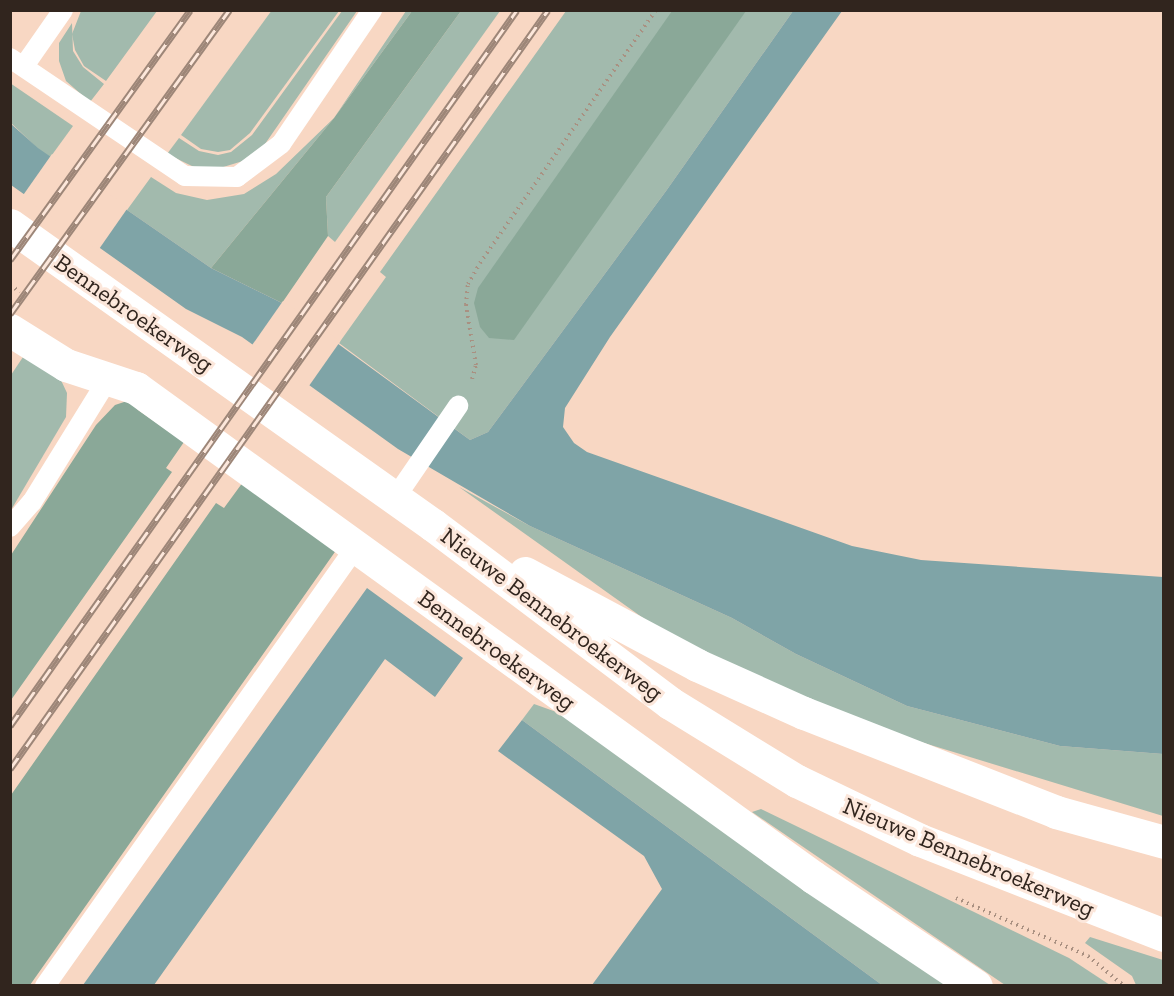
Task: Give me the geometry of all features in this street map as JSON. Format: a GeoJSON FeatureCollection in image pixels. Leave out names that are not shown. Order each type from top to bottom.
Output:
{"type":"FeatureCollection","features":[{"type":"Feature","properties":{"kind":"main road","name":"Bennebroekerweg"},"geometry":{"type":"LineString","coordinates":[[10,225],[433,525]]}},
{"type":"Feature","properties":{"kind":"main road","name":"Bennebroekerweg"},"geometry":{"type":"LineString","coordinates":[[10,330],[66,365],[136,388],[813,877],[976,986]]}},
{"type":"Feature","properties":{"kind":"main road","name":"Nieuwe Bennebroekerweg"},"geometry":{"type":"LineString","coordinates":[[433,525],[697,665],[804,713],[1056,812],[1164,842]]}},
{"type":"Feature","properties":{"kind":"main road","name":"Nieuwe Bennebroekerweg"},"geometry":{"type":"LineString","coordinates":[[433,525],[670,703],[797,781],[920,840],[1164,935]]}},
{"type":"Feature","properties":{"kind":"lane"},"geometry":{"type":"LineString","coordinates":[[63,10],[17,62],[185,176],[237,177],[281,144],[372,10]]}},
{"type":"Feature","properties":{"kind":"lane"},"geometry":{"type":"LineString","coordinates":[[10,536],[108,379]]}},
{"type":"Feature","properties":{"kind":"lane"},"geometry":{"type":"LineString","coordinates":[[395,498],[458,406]]}},
{"type":"Feature","properties":{"kind":"lane"},"geometry":{"type":"LineString","coordinates":[[10,527],[32,502]]}},
{"type":"Feature","properties":{"kind":"lane"},"geometry":{"type":"LineString","coordinates":[[45,986],[355,548]]}},
{"type":"Feature","properties":{"kind":"path"},"geometry":{"type":"LineString","coordinates":[[458,406],[476,365],[466,305],[468,284],[480,262],[656,10]]}},
{"type":"Feature","properties":{"kind":"green space"},"geometry":{"type":"Polygon","coordinates":[[[81,10],[157,11],[106,81],[84,66],[75,50],[72,34],[81,10]]]}},
{"type":"Feature","properties":{"kind":"green space"},"geometry":{"type":"Polygon","coordinates":[[[272,10],[339,11],[250,133],[230,150],[218,152],[201,149],[181,135],[272,10]]]}},
{"type":"Feature","properties":{"kind":"green space"},"geometry":{"type":"Polygon","coordinates":[[[342,11],[357,11],[256,157],[220,168],[194,167],[167,154],[179,138],[199,151],[218,155],[231,152],[252,135],[342,11]]]}},
{"type":"Feature","properties":{"kind":"green space"},"geometry":{"type":"Polygon","coordinates":[[[406,11],[412,11],[334,118],[406,11]]]}},
{"type":"Feature","properties":{"kind":"green space"},"geometry":{"type":"Polygon","coordinates":[[[412,11],[461,11],[326,197],[328,236],[282,303],[211,268],[334,118],[412,11]]]}},
{"type":"Feature","properties":{"kind":"green space"},"geometry":{"type":"Polygon","coordinates":[[[461,11],[500,11],[335,242],[328,236],[326,197],[461,11]]]}},
{"type":"Feature","properties":{"kind":"green space"},"geometry":{"type":"Polygon","coordinates":[[[566,11],[793,11],[666,191],[488,432],[470,440],[339,343],[386,277],[380,272],[566,11]]]}},
{"type":"Feature","properties":{"kind":"green space"},"geometry":{"type":"Polygon","coordinates":[[[672,11],[746,11],[514,340],[489,338],[480,327],[474,303],[478,288],[672,11]]]}},
{"type":"Feature","properties":{"kind":"green space"},"geometry":{"type":"Polygon","coordinates":[[[72,23],[73,51],[83,67],[104,84],[90,102],[66,81],[59,61],[59,43],[72,23]]]}},
{"type":"Feature","properties":{"kind":"green space"},"geometry":{"type":"Polygon","coordinates":[[[10,83],[73,126],[49,159],[11,123],[10,83]]]}},
{"type":"Feature","properties":{"kind":"green space"},"geometry":{"type":"Polygon","coordinates":[[[334,118],[211,268],[127,210],[151,177],[176,193],[207,200],[244,194],[276,174],[334,118]]]}},
{"type":"Feature","properties":{"kind":"green space"},"geometry":{"type":"Polygon","coordinates":[[[23,357],[60,378],[67,393],[66,417],[11,510],[11,375],[23,357]]]}},
{"type":"Feature","properties":{"kind":"green space"},"geometry":{"type":"Polygon","coordinates":[[[130,400],[138,410],[184,442],[166,468],[172,472],[11,700],[11,555],[96,425],[115,405],[130,400]]]}},
{"type":"Feature","properties":{"kind":"green space"},"geometry":{"type":"Polygon","coordinates":[[[243,482],[337,549],[30,985],[11,986],[11,795],[216,503],[224,508],[243,482]]]}},
{"type":"Feature","properties":{"kind":"green space"},"geometry":{"type":"Polygon","coordinates":[[[459,487],[530,526],[732,618],[796,654],[907,706],[1060,746],[1163,754],[1163,816],[875,728],[674,640],[459,487]]]}},
{"type":"Feature","properties":{"kind":"green space"},"geometry":{"type":"Polygon","coordinates":[[[534,704],[562,714],[947,985],[882,985],[522,720],[534,704]]]}},
{"type":"Feature","properties":{"kind":"green space"},"geometry":{"type":"Polygon","coordinates":[[[761,809],[1069,958],[1110,985],[1005,985],[752,812],[761,809]]]}},
{"type":"Feature","properties":{"kind":"green space"},"geometry":{"type":"Polygon","coordinates":[[[1090,937],[1163,960],[1163,985],[1136,985],[1132,976],[1085,943],[1090,937]]]}},
{"type":"Feature","properties":{"kind":"water"},"geometry":{"type":"Polygon","coordinates":[[[793,11],[842,11],[610,337],[565,408],[563,427],[574,443],[587,452],[852,546],[921,560],[1163,577],[1163,754],[1060,746],[907,706],[796,654],[732,618],[530,526],[398,449],[242,337],[186,309],[11,185],[10,123],[38,148],[211,268],[282,303],[470,440],[488,432],[666,191],[793,11]]]}},
{"type":"Feature","properties":{"kind":"water"},"geometry":{"type":"Polygon","coordinates":[[[367,588],[463,658],[435,697],[385,659],[154,985],[83,985],[367,588]]]}},
{"type":"Feature","properties":{"kind":"water"},"geometry":{"type":"Polygon","coordinates":[[[522,720],[882,985],[592,985],[662,889],[644,856],[498,751],[522,720]]]}},
{"type":"Feature","properties":{"kind":"pier"},"geometry":{"type":"Polygon","coordinates":[[[52,154],[128,207],[98,250],[22,197],[52,154]]]}},
{"type":"Feature","properties":{"kind":"pier"},"geometry":{"type":"Polygon","coordinates":[[[283,301],[340,341],[308,387],[251,347],[283,301]]]}},
{"type":"Feature","properties":{"kind":"railway"},"geometry":{"type":"LineString","coordinates":[[10,260],[190,10]]}},
{"type":"Feature","properties":{"kind":"railway"},"geometry":{"type":"LineString","coordinates":[[10,314],[229,10]]}},
{"type":"Feature","properties":{"kind":"railway"},"geometry":{"type":"LineString","coordinates":[[10,726],[517,10]]}},
{"type":"Feature","properties":{"kind":"railway"},"geometry":{"type":"LineString","coordinates":[[10,769],[548,10]]}}]}
